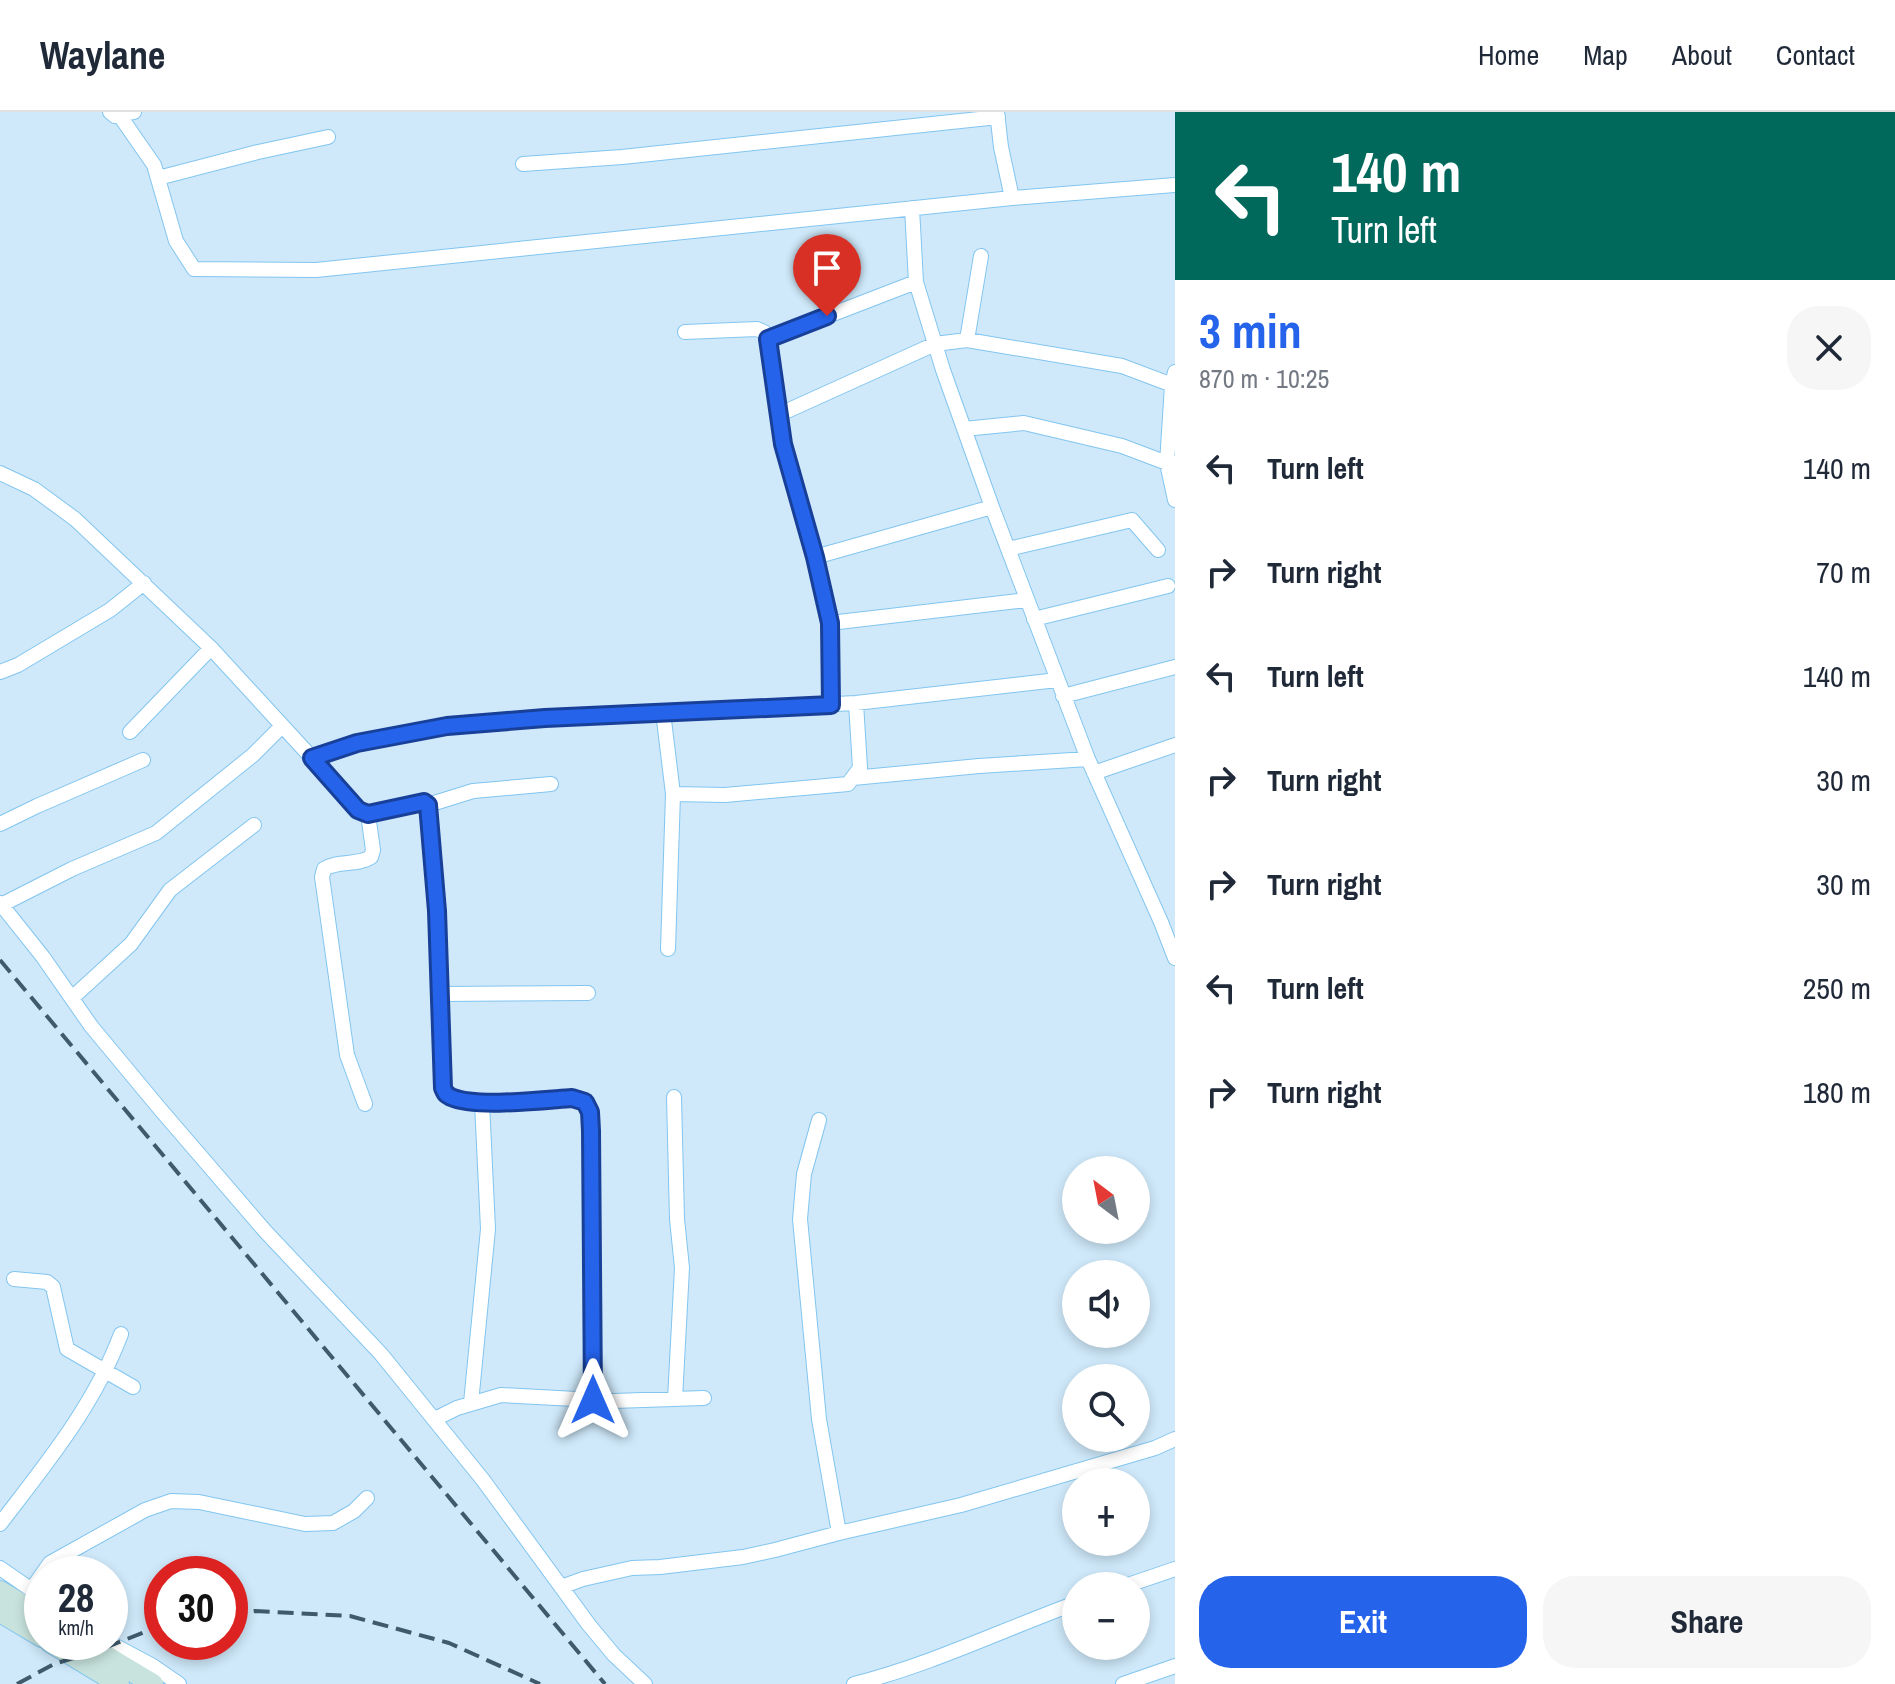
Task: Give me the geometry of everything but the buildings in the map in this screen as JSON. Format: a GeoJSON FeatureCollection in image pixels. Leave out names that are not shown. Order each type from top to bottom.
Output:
{"type":"FeatureCollection","features":[{"type":"Feature","properties":{"kind":"main road"},"geometry":{"type":"LineString","coordinates":[[0,1591],[24,1605]]}},
{"type":"Feature","properties":{"kind":"main road"},"geometry":{"type":"LineString","coordinates":[[0,1612],[24,1626]]}},
{"type":"Feature","properties":{"kind":"main road"},"geometry":{"type":"LineString","coordinates":[[80,1660],[119,1684]]}},
{"type":"Feature","properties":{"kind":"main road"},"geometry":{"type":"LineString","coordinates":[[113,1660],[153,1684]]}},
{"type":"Feature","properties":{"kind":"street"},"geometry":{"type":"LineString","coordinates":[[121,113],[154,165],[176,241],[194,269],[316,270],[1012,198],[1175,185]]}},
{"type":"Feature","properties":{"kind":"street"},"geometry":{"type":"LineString","coordinates":[[523,164],[622,157],[998,114],[1001,147],[1012,198]]}},
{"type":"Feature","properties":{"kind":"street"},"geometry":{"type":"LineString","coordinates":[[158,178],[328,137]]}},
{"type":"Feature","properties":{"kind":"street"},"geometry":{"type":"LineString","coordinates":[[912,208],[916,282],[964,429],[1063,696],[1175,958]]}},
{"type":"Feature","properties":{"kind":"street"},"geometry":{"type":"LineString","coordinates":[[967,340],[981,256]]}},
{"type":"Feature","properties":{"kind":"street"},"geometry":{"type":"LineString","coordinates":[[768,339],[916,282]]}},
{"type":"Feature","properties":{"kind":"street"},"geometry":{"type":"LineString","coordinates":[[685,332],[757,329],[764,332],[768,339],[783,444],[830,623],[831,705]]}},
{"type":"Feature","properties":{"kind":"street"},"geometry":{"type":"LineString","coordinates":[[778,415],[935,344],[967,340],[1122,366],[1174,381],[1171,463],[1175,500]]}},
{"type":"Feature","properties":{"kind":"street"},"geometry":{"type":"LineString","coordinates":[[964,429],[1024,423],[1122,446],[1171,463]]}},
{"type":"Feature","properties":{"kind":"street"},"geometry":{"type":"LineString","coordinates":[[0,473],[34,489],[75,519],[144,583],[211,648],[358,810],[368,814],[424,802],[428,805],[473,791],[551,784]]}},
{"type":"Feature","properties":{"kind":"street"},"geometry":{"type":"LineString","coordinates":[[815,557],[992,507]]}},
{"type":"Feature","properties":{"kind":"street"},"geometry":{"type":"LineString","coordinates":[[1008,549],[1132,520],[1158,550]]}},
{"type":"Feature","properties":{"kind":"street"},"geometry":{"type":"LineString","coordinates":[[0,672],[18,665],[110,610],[144,583]]}},
{"type":"Feature","properties":{"kind":"street"},"geometry":{"type":"LineString","coordinates":[[1034,619],[1168,586]]}},
{"type":"Feature","properties":{"kind":"street"},"geometry":{"type":"LineString","coordinates":[[830,623],[1027,600]]}},
{"type":"Feature","properties":{"kind":"street"},"geometry":{"type":"LineString","coordinates":[[130,732],[211,648]]}},
{"type":"Feature","properties":{"kind":"street"},"geometry":{"type":"LineString","coordinates":[[1063,696],[1175,667]]}},
{"type":"Feature","properties":{"kind":"street"},"geometry":{"type":"LineString","coordinates":[[312,758],[357,743],[447,726],[545,718],[831,705],[1057,680]]}},
{"type":"Feature","properties":{"kind":"street"},"geometry":{"type":"LineString","coordinates":[[673,794],[725,795],[848,784],[860,768],[856,703]]}},
{"type":"Feature","properties":{"kind":"street"},"geometry":{"type":"LineString","coordinates":[[663,712],[673,794],[668,949]]}},
{"type":"Feature","properties":{"kind":"street"},"geometry":{"type":"LineString","coordinates":[[282,726],[253,755],[156,833],[1,904],[91,1026],[224,1186],[365,1336],[435,1419],[614,1655],[645,1684]]}},
{"type":"Feature","properties":{"kind":"street"},"geometry":{"type":"LineString","coordinates":[[853,778],[1007,764],[1091,766],[1175,745]]}},
{"type":"Feature","properties":{"kind":"street"},"geometry":{"type":"LineString","coordinates":[[0,824],[143,760]]}},
{"type":"Feature","properties":{"kind":"street"},"geometry":{"type":"LineString","coordinates":[[428,805],[437,911],[443,1088],[446,1095],[482,1103],[572,1098],[585,1102],[590,1112],[593,1400]]}},
{"type":"Feature","properties":{"kind":"street"},"geometry":{"type":"LineString","coordinates":[[365,1104],[347,1055],[322,877],[324,869],[331,865],[364,861],[371,857],[373,850],[368,814]]}},
{"type":"Feature","properties":{"kind":"street"},"geometry":{"type":"LineString","coordinates":[[72,998],[131,944],[170,890],[254,825]]}},
{"type":"Feature","properties":{"kind":"street"},"geometry":{"type":"LineString","coordinates":[[439,994],[588,993]]}},
{"type":"Feature","properties":{"kind":"street"},"geometry":{"type":"LineString","coordinates":[[674,1097],[677,1219],[682,1268],[675,1399]]}},
{"type":"Feature","properties":{"kind":"street"},"geometry":{"type":"LineString","coordinates":[[471,1403],[488,1229],[482,1103]]}},
{"type":"Feature","properties":{"kind":"street"},"geometry":{"type":"LineString","coordinates":[[819,1120],[804,1174],[800,1219],[819,1419],[839,1533]]}},
{"type":"Feature","properties":{"kind":"street"},"geometry":{"type":"LineString","coordinates":[[14,1279],[47,1282],[53,1287],[67,1349],[133,1387]]}},
{"type":"Feature","properties":{"kind":"street"},"geometry":{"type":"LineString","coordinates":[[0,1524],[68,1436],[105,1372],[121,1334]]}},
{"type":"Feature","properties":{"kind":"street"},"geometry":{"type":"LineString","coordinates":[[435,1419],[471,1403],[501,1395],[613,1401],[704,1398]]}},
{"type":"Feature","properties":{"kind":"street"},"geometry":{"type":"LineString","coordinates":[[561,1587],[632,1568],[743,1557],[961,1505],[1155,1448],[1175,1439]]}},
{"type":"Feature","properties":{"kind":"street"},"geometry":{"type":"LineString","coordinates":[[63,1556],[145,1510],[171,1501],[199,1502],[305,1524],[333,1523],[354,1511],[367,1498]]}},
{"type":"Feature","properties":{"kind":"street"},"geometry":{"type":"LineString","coordinates":[[0,1568],[24,1585]]}},
{"type":"Feature","properties":{"kind":"street"},"geometry":{"type":"LineString","coordinates":[[1150,1578],[1175,1569]]}},
{"type":"Feature","properties":{"kind":"street"},"geometry":{"type":"LineString","coordinates":[[854,1684],[954,1651],[1062,1608]]}},
{"type":"Feature","properties":{"kind":"street"},"geometry":{"type":"LineString","coordinates":[[128,1653],[179,1684]]}},
{"type":"Feature","properties":{"kind":"street"},"geometry":{"type":"LineString","coordinates":[[1123,1684],[1175,1666]]}},
{"type":"Feature","properties":{"kind":"railway"},"geometry":{"type":"LineString","coordinates":[[0,960],[605,1684]]}},
{"type":"Feature","properties":{"kind":"railway"},"geometry":{"type":"LineString","coordinates":[[248,1612],[350,1616],[449,1643],[540,1684]]}},
{"type":"Feature","properties":{"kind":"railway"},"geometry":{"type":"LineString","coordinates":[[17,1684],[54,1664],[144,1632]]}},
{"type":"Feature","properties":{"kind":"route"},"geometry":{"type":"LineString","coordinates":[[593,1400],[590,1112],[585,1102],[572,1098],[482,1103],[446,1095],[443,1088],[437,911],[428,805],[424,802],[368,814],[358,810],[312,758],[357,743],[447,726],[545,718],[831,705],[830,623],[783,444],[768,339],[827,316]]}}]}
